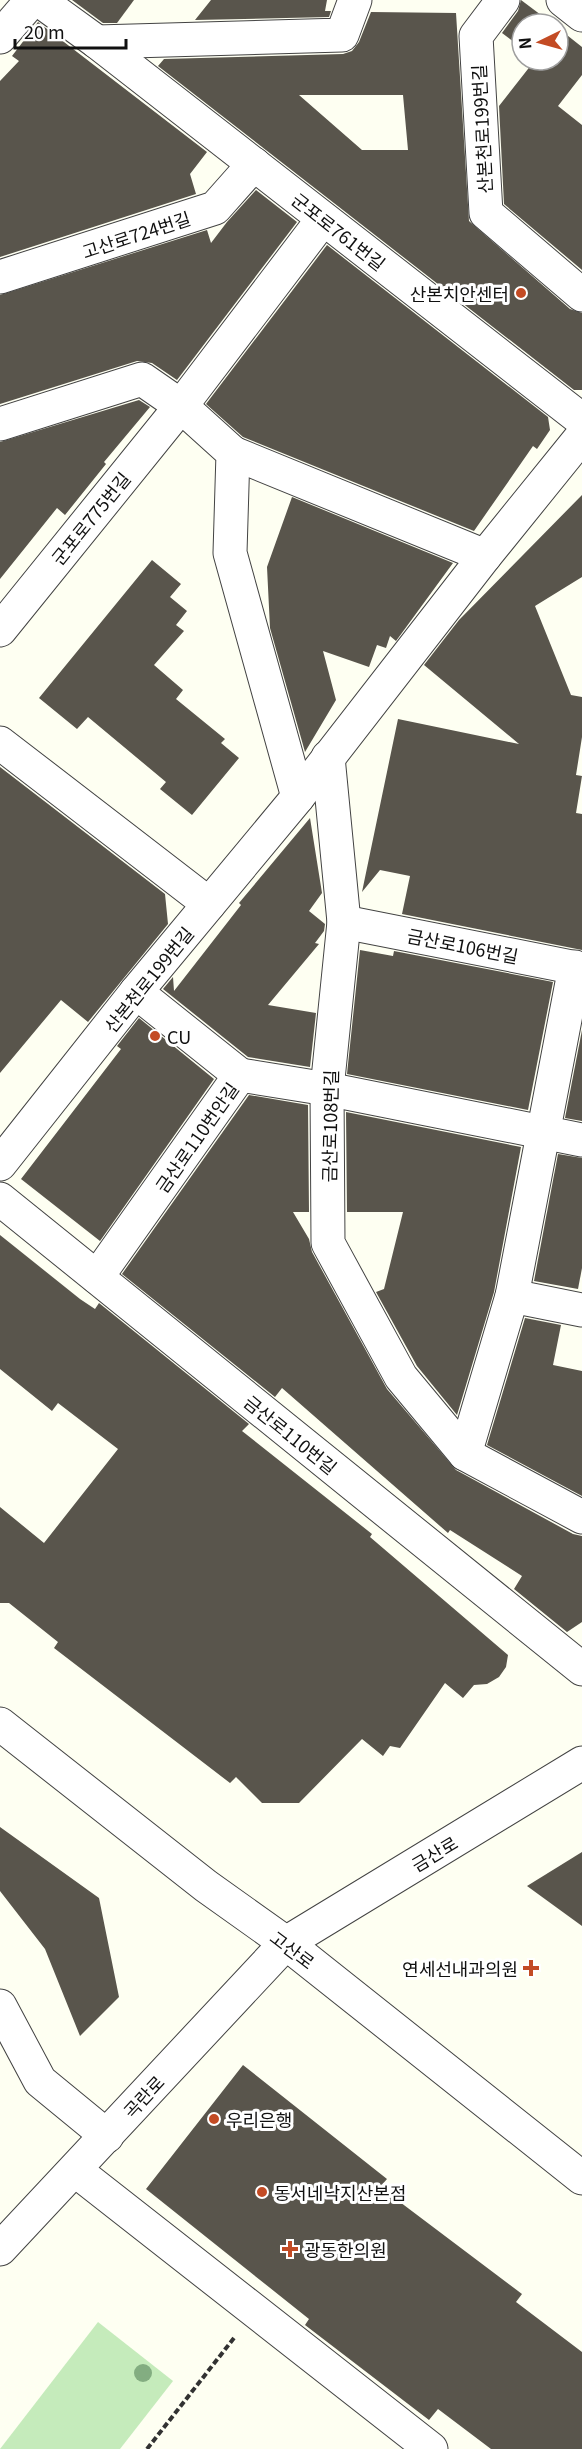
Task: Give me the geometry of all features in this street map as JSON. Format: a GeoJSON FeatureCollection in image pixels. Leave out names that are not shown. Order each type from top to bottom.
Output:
{"type":"FeatureCollection","features":[{"type":"Feature","properties":{"kind":"street"},"geometry":{"type":"LineString","coordinates":[[0,37],[32,0]]}},
{"type":"Feature","properties":{"kind":"street","name":"군포로761번길"},"geometry":{"type":"LineString","coordinates":[[39,0],[97,42],[582,420]]}},
{"type":"Feature","properties":{"kind":"street"},"geometry":{"type":"LineString","coordinates":[[97,42],[342,35],[355,0]]}},
{"type":"Feature","properties":{"kind":"street","name":"산본천로199번길"},"geometry":{"type":"LineString","coordinates":[[503,0],[476,36],[486,213],[582,295]]}},
{"type":"Feature","properties":{"kind":"street"},"geometry":{"type":"LineString","coordinates":[[563,0],[582,15]]}},
{"type":"Feature","properties":{"kind":"street","name":"고산로724번길"},"geometry":{"type":"LineString","coordinates":[[0,277],[215,208],[254,164]]}},
{"type":"Feature","properties":{"kind":"street","name":"군포로775번길"},"geometry":{"type":"LineString","coordinates":[[0,630],[181,406],[323,219]]}},
{"type":"Feature","properties":{"kind":"street"},"geometry":{"type":"LineString","coordinates":[[0,424],[142,379],[181,406],[233,453],[484,556]]}},
{"type":"Feature","properties":{"kind":"street","name":"산본천로199번길"},"geometry":{"type":"LineString","coordinates":[[0,1164],[136,992],[298,796],[484,556],[582,436]]}},
{"type":"Feature","properties":{"kind":"street"},"geometry":{"type":"LineString","coordinates":[[233,453],[230,553],[298,796]]}},
{"type":"Feature","properties":{"kind":"street"},"geometry":{"type":"LineString","coordinates":[[0,743],[209,904]]}},
{"type":"Feature","properties":{"kind":"street","name":"금산로108번길"},"geometry":{"type":"LineString","coordinates":[[328,757],[344,922],[327,1089],[328,1243],[400,1377],[465,1454],[582,1517]]}},
{"type":"Feature","properties":{"kind":"street","name":"금산로106번길"},"geometry":{"type":"LineString","coordinates":[[344,922],[578,968]]}},
{"type":"Feature","properties":{"kind":"street"},"geometry":{"type":"LineString","coordinates":[[465,1454],[512,1296],[578,968]]}},
{"type":"Feature","properties":{"kind":"street"},"geometry":{"type":"LineString","coordinates":[[136,992],[240,1075]]}},
{"type":"Feature","properties":{"kind":"street","name":"금산로110번안길"},"geometry":{"type":"LineString","coordinates":[[97,1277],[240,1075],[327,1089],[582,1140]]}},
{"type":"Feature","properties":{"kind":"street","name":"금산로110번길"},"geometry":{"type":"LineString","coordinates":[[0,1199],[582,1669]]}},
{"type":"Feature","properties":{"kind":"street"},"geometry":{"type":"LineString","coordinates":[[512,1296],[582,1310]]}},
{"type":"Feature","properties":{"kind":"street","name":"고산로"},"geometry":{"type":"LineString","coordinates":[[0,1724],[206,1886],[286,1943],[582,2178]]}},
{"type":"Feature","properties":{"kind":"street","name":"금산로"},"geometry":{"type":"LineString","coordinates":[[286,1943],[582,1763]]}},
{"type":"Feature","properties":{"kind":"street","name":"곡란로"},"geometry":{"type":"LineString","coordinates":[[0,2249],[286,1943]]}},
{"type":"Feature","properties":{"kind":"street"},"geometry":{"type":"LineString","coordinates":[[0,2006],[40,2081],[107,2136]]}},
{"type":"Feature","properties":{"kind":"street"},"geometry":{"type":"LineString","coordinates":[[75,2170],[431,2449]]}},
{"type":"Feature","properties":{"kind":"path"},"geometry":{"type":"LineString","coordinates":[[147,2449],[255,2311]]}},
{"type":"Feature","properties":{"kind":"green space"},"geometry":{"type":"Polygon","coordinates":[[[98,2322],[173,2381],[120,2449],[0,2449],[98,2322]]]}},
{"type":"Feature","properties":{"kind":"building"},"geometry":{"type":"Polygon","coordinates":[[[72,0],[134,0],[117,23],[103,23],[72,0]]]}},
{"type":"Feature","properties":{"kind":"building"},"geometry":{"type":"Polygon","coordinates":[[[211,0],[327,0],[325,11],[331,11],[329,17],[195,20],[211,0]]]}},
{"type":"Feature","properties":{"kind":"building"},"geometry":{"type":"Polygon","coordinates":[[[521,0],[537,12],[517,12],[521,0]]]}},
{"type":"Feature","properties":{"kind":"building"},"geometry":{"type":"Polygon","coordinates":[[[371,12],[456,13],[469,221],[570,309],[582,313],[582,390],[574,390],[158,66],[164,59],[343,54],[352,51],[359,42],[371,12]],[[299,95],[362,150],[408,150],[403,95],[299,95]]]}},
{"type":"Feature","properties":{"kind":"building"},"geometry":{"type":"Polygon","coordinates":[[[38,22],[207,152],[190,174],[196,194],[0,257],[0,81],[19,61],[12,56],[38,22]]]}},
{"type":"Feature","properties":{"kind":"building"},"geometry":{"type":"Polygon","coordinates":[[[510,22],[510,39],[502,33],[510,22]]]}},
{"type":"Feature","properties":{"kind":"building"},"geometry":{"type":"Polygon","coordinates":[[[570,38],[582,47],[582,75],[558,106],[582,125],[582,270],[504,204],[499,106],[526,72],[570,72],[570,38]]]}},
{"type":"Feature","properties":{"kind":"building"},"geometry":{"type":"Polygon","coordinates":[[[256,190],[297,222],[177,380],[152,363],[137,361],[0,404],[0,295],[207,230],[211,243],[256,190]]]}},
{"type":"Feature","properties":{"kind":"building"},"geometry":{"type":"Polygon","coordinates":[[[327,245],[548,417],[550,430],[537,449],[533,446],[474,531],[243,437],[206,404],[327,245]]]}},
{"type":"Feature","properties":{"kind":"building"},"geometry":{"type":"Polygon","coordinates":[[[139,400],[150,407],[104,462],[106,464],[65,515],[57,508],[0,579],[0,442],[139,400]]]}},
{"type":"Feature","properties":{"kind":"building"},"geometry":{"type":"Polygon","coordinates":[[[582,495],[582,577],[535,606],[571,695],[582,697],[582,737],[576,775],[582,776],[576,813],[582,814],[582,950],[402,914],[410,876],[380,870],[362,892],[398,719],[519,744],[424,665],[459,620],[582,495]]]}},
{"type":"Feature","properties":{"kind":"building"},"geometry":{"type":"Polygon","coordinates":[[[292,497],[453,563],[396,641],[390,636],[386,648],[377,645],[369,667],[323,651],[336,700],[305,752],[270,628],[267,567],[292,497]]]}},
{"type":"Feature","properties":{"kind":"building"},"geometry":{"type":"Polygon","coordinates":[[[152,560],[181,584],[170,597],[187,611],[176,625],[184,631],[154,665],[183,690],[176,699],[225,739],[221,743],[239,758],[192,815],[160,789],[166,782],[88,717],[77,729],[39,698],[152,560]]]}},
{"type":"Feature","properties":{"kind":"building"},"geometry":{"type":"Polygon","coordinates":[[[0,767],[165,894],[168,924],[88,1022],[61,1000],[0,1073],[0,767]]]}},
{"type":"Feature","properties":{"kind":"building"},"geometry":{"type":"Polygon","coordinates":[[[310,818],[322,893],[309,911],[325,924],[324,931],[315,943],[319,944],[268,1005],[316,1013],[310,1067],[248,1057],[163,989],[173,977],[174,991],[241,905],[239,903],[310,818]]]}},
{"type":"Feature","properties":{"kind":"building"},"geometry":{"type":"Polygon","coordinates":[[[360,950],[393,956],[394,951],[553,982],[528,1110],[347,1074],[360,950]]]}},
{"type":"Feature","properties":{"kind":"building"},"geometry":{"type":"Polygon","coordinates":[[[139,1018],[214,1079],[100,1241],[21,1179],[121,1049],[117,1046],[139,1018]]]}},
{"type":"Feature","properties":{"kind":"building"},"geometry":{"type":"Polygon","coordinates":[[[582,1030],[582,1121],[565,1118],[582,1030]]]}},
{"type":"Feature","properties":{"kind":"building"},"geometry":{"type":"Polygon","coordinates":[[[249,1095],[308,1105],[309,1212],[293,1212],[309,1239],[312,1252],[387,1389],[456,1470],[573,1534],[582,1536],[582,1622],[567,1632],[514,1589],[522,1576],[450,1530],[448,1533],[282,1388],[275,1397],[122,1274],[249,1095]]]}},
{"type":"Feature","properties":{"kind":"building"},"geometry":{"type":"Polygon","coordinates":[[[346,1112],[521,1147],[494,1292],[457,1415],[417,1366],[376,1292],[384,1289],[403,1212],[347,1212],[346,1112]]]}},
{"type":"Feature","properties":{"kind":"building"},"geometry":{"type":"Polygon","coordinates":[[[558,1154],[582,1158],[582,1268],[578,1289],[534,1281],[558,1154]]]}},
{"type":"Feature","properties":{"kind":"building"},"geometry":{"type":"Polygon","coordinates":[[[0,1235],[80,1299],[95,1309],[99,1303],[249,1424],[242,1431],[372,1534],[370,1537],[508,1655],[506,1667],[499,1677],[487,1684],[474,1685],[463,1698],[445,1683],[400,1748],[390,1746],[383,1756],[362,1739],[299,1803],[262,1803],[236,1777],[230,1783],[54,1648],[58,1642],[9,1603],[0,1603],[0,1507],[44,1543],[118,1449],[58,1403],[52,1411],[0,1369],[0,1235]]]}},
{"type":"Feature","properties":{"kind":"building"},"geometry":{"type":"Polygon","coordinates":[[[525,1318],[561,1325],[553,1365],[582,1371],[582,1496],[487,1445],[525,1318]]]}},
{"type":"Feature","properties":{"kind":"building"},"geometry":{"type":"Polygon","coordinates":[[[0,1827],[99,1898],[119,1997],[80,2036],[45,1949],[0,1891],[0,1827]]]}},
{"type":"Feature","properties":{"kind":"building"},"geometry":{"type":"Polygon","coordinates":[[[582,1852],[582,1926],[527,1886],[582,1852]]]}},
{"type":"Feature","properties":{"kind":"building"},"geometry":{"type":"Polygon","coordinates":[[[243,2065],[387,2179],[380,2187],[522,2294],[516,2302],[582,2352],[582,2449],[491,2449],[438,2409],[429,2420],[305,2325],[309,2319],[146,2189],[243,2065]]]}},
{"type":"Feature","properties":{"kind":"place","name":"산본치안센터"},"geometry":{"type":"Point","coordinates":[521,293]}},
{"type":"Feature","properties":{"kind":"place","name":"CU"},"geometry":{"type":"Point","coordinates":[155,1036]}},
{"type":"Feature","properties":{"kind":"place","name":"연세선내과의원"},"geometry":{"type":"Point","coordinates":[531,1968]}},
{"type":"Feature","properties":{"kind":"place","name":"우리은행"},"geometry":{"type":"Point","coordinates":[214,2119]}},
{"type":"Feature","properties":{"kind":"place","name":"동서네낙지산본점"},"geometry":{"type":"Point","coordinates":[262,2192]}},
{"type":"Feature","properties":{"kind":"place","name":"광동한의원"},"geometry":{"type":"Point","coordinates":[290,2249]}}]}
